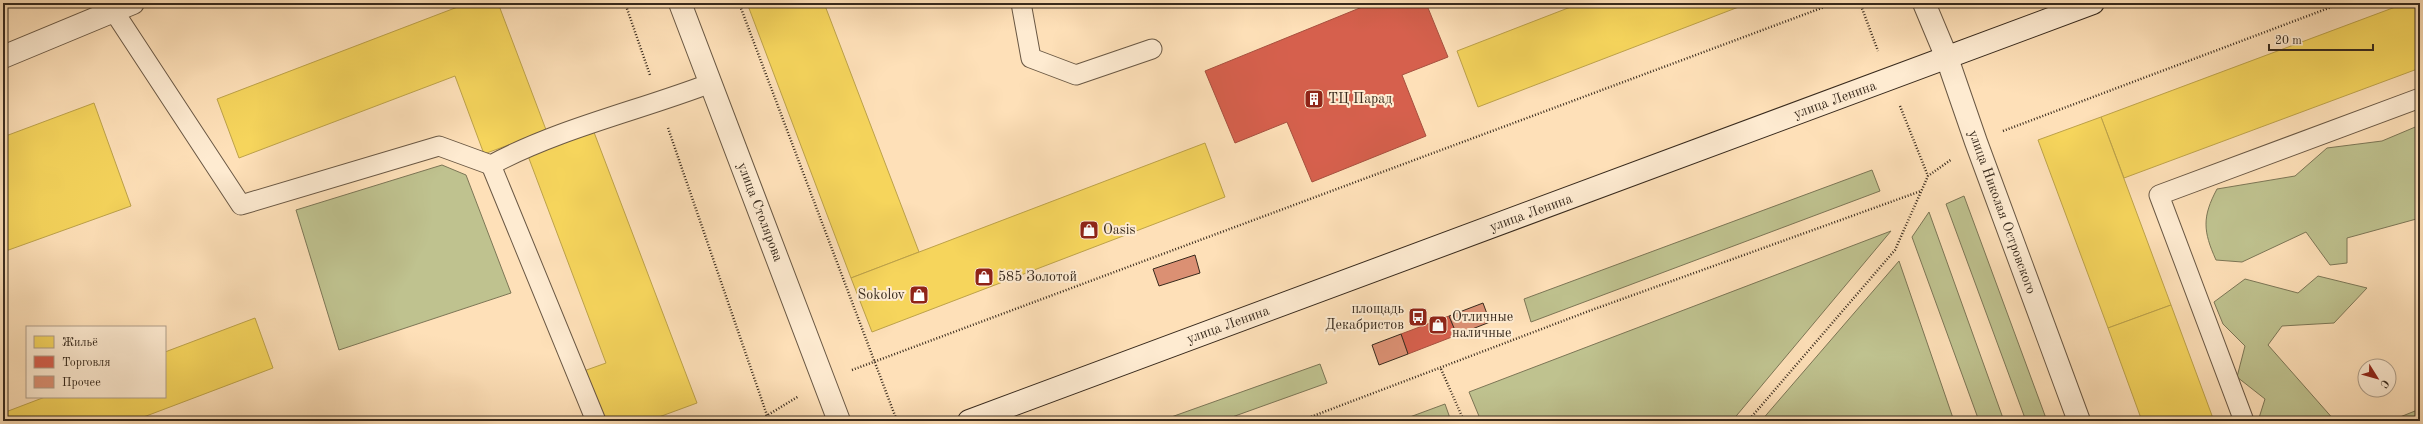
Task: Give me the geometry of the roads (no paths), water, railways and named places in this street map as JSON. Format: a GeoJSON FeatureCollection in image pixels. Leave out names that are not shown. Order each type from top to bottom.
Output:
{"type":"FeatureCollection","features":[{"type":"Feature","properties":{"kind":"main road","name":"улица Столярова"},"geometry":{"type":"LineString","coordinates":[[680,3],[825,380],[839,421]]}},
{"type":"Feature","properties":{"kind":"main road","name":"улица Николая Островского"},"geometry":{"type":"LineString","coordinates":[[1924,3],[1947,58],[1976,142],[2079,421]]}},
{"type":"Feature","properties":{"kind":"main road","name":"улица Ленина"},"geometry":{"type":"LineString","coordinates":[[969,421],[2093,3]]}},
{"type":"Feature","properties":{"kind":"main road"},"geometry":{"type":"LineString","coordinates":[[3,57],[123,6]]}},
{"type":"Feature","properties":{"kind":"lane"},"geometry":{"type":"LineString","coordinates":[[1021,3],[1031,58],[1076,75],[1152,49]]}},
{"type":"Feature","properties":{"kind":"lane"},"geometry":{"type":"LineString","coordinates":[[123,6],[241,206],[439,146],[491,165],[549,138],[659,103],[711,83]]}},
{"type":"Feature","properties":{"kind":"lane"},"geometry":{"type":"LineString","coordinates":[[2244,421],[2159,195],[2420,98]]}},
{"type":"Feature","properties":{"kind":"lane"},"geometry":{"type":"LineString","coordinates":[[491,165],[596,421]]}},
{"type":"Feature","properties":{"kind":"place","name":"ТЦ Парад"},"geometry":{"type":"Point","coordinates":[1314,99]}},
{"type":"Feature","properties":{"kind":"place","name":"Oasis"},"geometry":{"type":"Point","coordinates":[1089,230]}},
{"type":"Feature","properties":{"kind":"place","name":"585 Золотой"},"geometry":{"type":"Point","coordinates":[984,277]}},
{"type":"Feature","properties":{"kind":"place","name":"Sokolov"},"geometry":{"type":"Point","coordinates":[919,295]}},
{"type":"Feature","properties":{"kind":"place","name":"площадь Декабристов"},"geometry":{"type":"Point","coordinates":[1418,317]}},
{"type":"Feature","properties":{"kind":"place","name":"Отличные наличные"},"geometry":{"type":"Point","coordinates":[1438,325]}}]}
